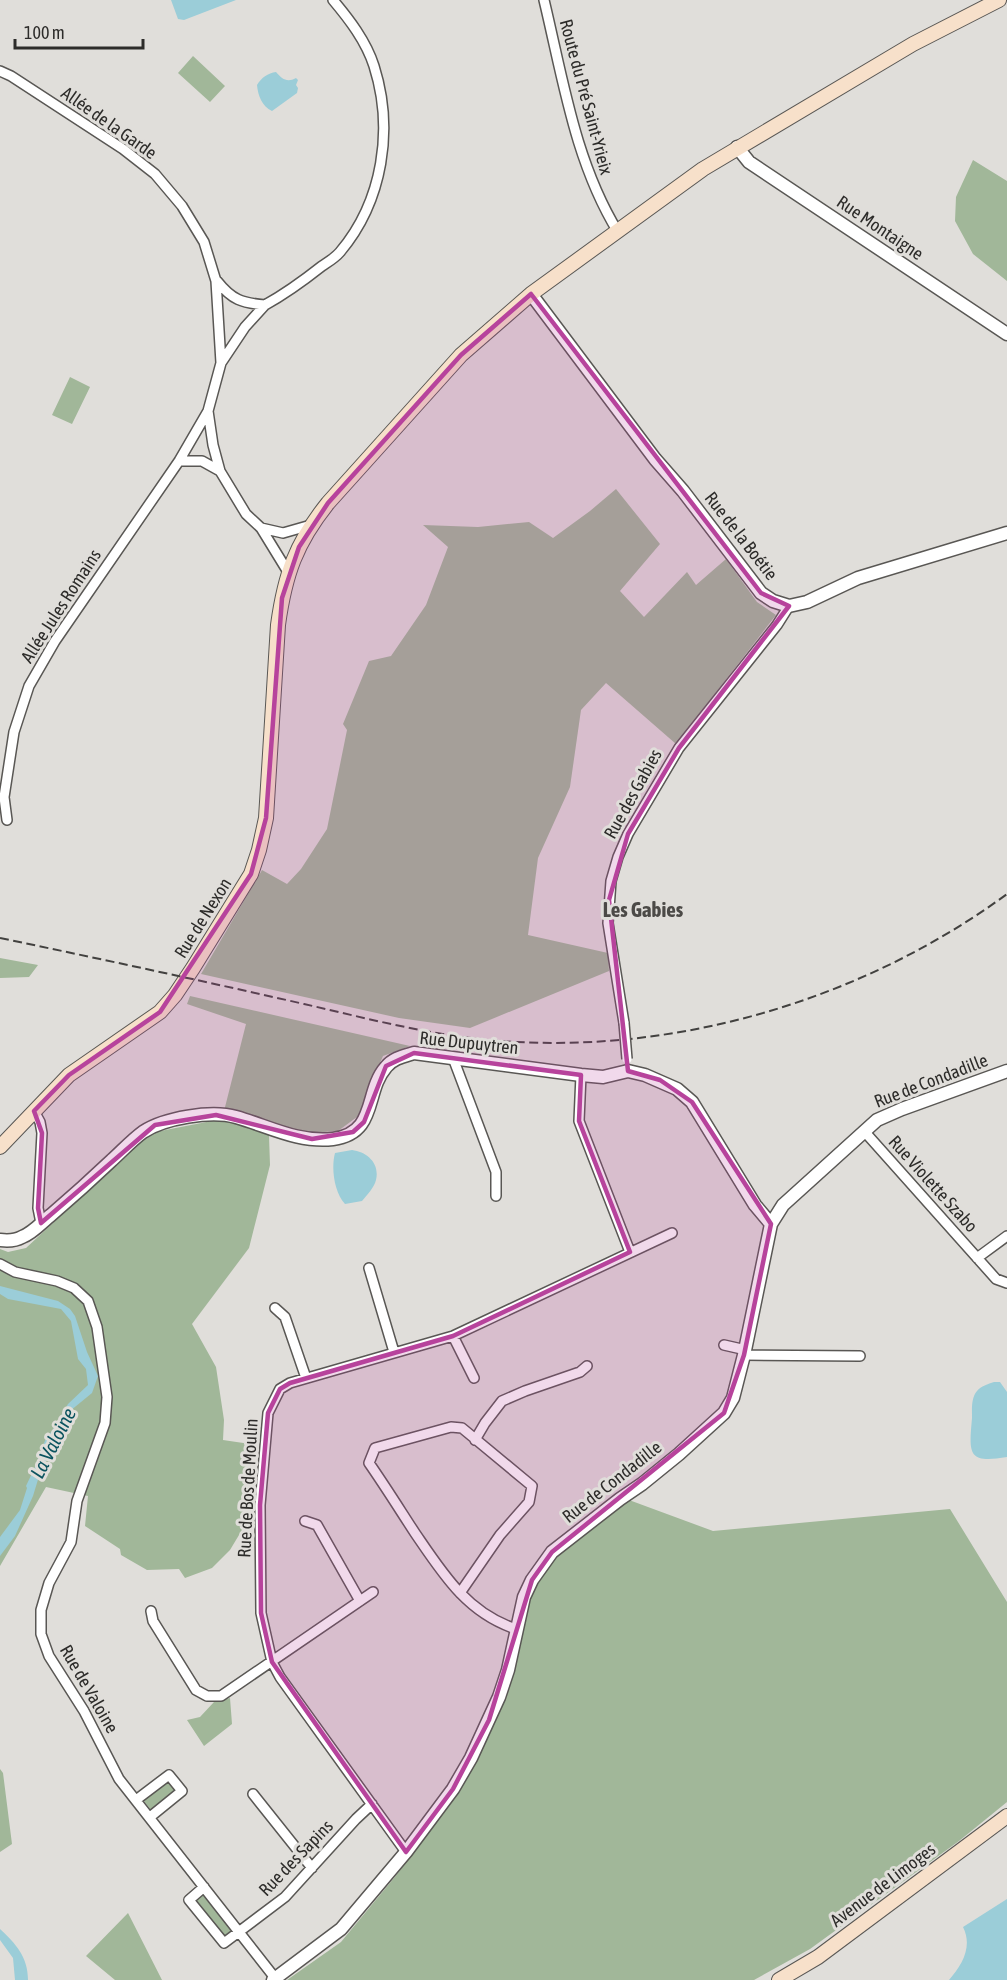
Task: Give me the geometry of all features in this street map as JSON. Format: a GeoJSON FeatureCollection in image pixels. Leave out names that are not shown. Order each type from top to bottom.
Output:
{"type":"FeatureCollection","features":[{"type":"Feature","properties":{"kind":"main road","name":"Rue de Nexon"},"geometry":{"type":"LineString","coordinates":[[0,1147],[69,1075],[160,1012],[193,969],[251,874],[260,850],[266,818],[278,625],[282,598],[288,572],[311,525],[461,355],[531,294],[703,169],[737,147],[913,44],[999,0]]}},
{"type":"Feature","properties":{"kind":"main road","name":"Avenue de Limoges"},"geometry":{"type":"LineString","coordinates":[[779,1980],[818,1957],[1007,1816]]}},
{"type":"Feature","properties":{"kind":"street","name":"Allée de la Garde"},"geometry":{"type":"LineString","coordinates":[[288,572],[261,528],[246,514],[220,471],[208,411],[221,363],[245,327],[265,305],[291,290],[339,254],[369,204],[379,173],[385,134],[382,100],[374,65],[348,17],[333,0]]}},
{"type":"Feature","properties":{"kind":"street","name":"Route du Pré Saint-Yrieix"},"geometry":{"type":"LineString","coordinates":[[544,0],[580,150],[595,191],[618,232]]}},
{"type":"Feature","properties":{"kind":"street","name":"Allée de la Garde"},"geometry":{"type":"LineString","coordinates":[[0,71],[123,149],[155,174],[182,206],[204,242],[216,281],[221,363]]}},
{"type":"Feature","properties":{"kind":"street","name":"Rue Montaigne"},"geometry":{"type":"LineString","coordinates":[[737,147],[749,162],[1007,334]]}},
{"type":"Feature","properties":{"kind":"street"},"geometry":{"type":"LineString","coordinates":[[216,281],[226,293],[243,303],[265,305]]}},
{"type":"Feature","properties":{"kind":"street","name":"Rue de la Boétie"},"geometry":{"type":"LineString","coordinates":[[531,294],[655,459],[683,491],[760,593],[773,601],[789,606]]}},
{"type":"Feature","properties":{"kind":"street","name":"Allée Jules Romains"},"geometry":{"type":"LineString","coordinates":[[7,820],[4,797],[11,753],[17,720],[29,686],[55,641],[179,461],[208,411]]}},
{"type":"Feature","properties":{"kind":"street"},"geometry":{"type":"LineString","coordinates":[[179,461],[202,461],[220,471]]}},
{"type":"Feature","properties":{"kind":"street"},"geometry":{"type":"LineString","coordinates":[[283,533],[311,525]]}},
{"type":"Feature","properties":{"kind":"street"},"geometry":{"type":"LineString","coordinates":[[261,528],[283,533],[299,547]]}},
{"type":"Feature","properties":{"kind":"street"},"geometry":{"type":"LineString","coordinates":[[789,606],[807,602],[858,578],[1007,533]]}},
{"type":"Feature","properties":{"kind":"street","name":"Rue des Gabies"},"geometry":{"type":"LineString","coordinates":[[627,1065],[624,1023],[608,923],[611,881],[618,857],[628,834],[679,748],[777,625],[789,606]]}},
{"type":"Feature","properties":{"kind":"street","name":"Rue Dupuytren"},"geometry":{"type":"LineString","coordinates":[[0,1240],[14,1240],[25,1236],[76,1194],[141,1133],[156,1125],[183,1118],[216,1114],[233,1116],[293,1136],[312,1139],[335,1139],[353,1132],[364,1122],[377,1081],[386,1066],[397,1058],[414,1053],[603,1077],[627,1065],[660,1080],[678,1089],[692,1102],[755,1205],[771,1224]]}},
{"type":"Feature","properties":{"kind":"street"},"geometry":{"type":"LineString","coordinates":[[453,1058],[496,1172],[496,1196]]}},
{"type":"Feature","properties":{"kind":"street","name":"Rue de Condadille"},"geometry":{"type":"LineString","coordinates":[[274,1979],[341,1929],[448,1797],[471,1758],[499,1697],[508,1670],[524,1597],[532,1580],[552,1552],[651,1476],[724,1413],[733,1398],[745,1353],[771,1224],[783,1205],[877,1120],[902,1108],[1007,1071]]}},
{"type":"Feature","properties":{"kind":"street"},"geometry":{"type":"LineString","coordinates":[[581,1075],[579,1121],[630,1252]]}},
{"type":"Feature","properties":{"kind":"street"},"geometry":{"type":"LineString","coordinates":[[34,1112],[40,1122],[42,1133],[38,1208],[41,1223]]}},
{"type":"Feature","properties":{"kind":"street","name":"Rue Violette Szabo"},"geometry":{"type":"LineString","coordinates":[[864,1131],[996,1279],[1007,1283]]}},
{"type":"Feature","properties":{"kind":"street","name":"Rue de Bos de Moulin"},"geometry":{"type":"LineString","coordinates":[[406,1851],[280,1677],[272,1662],[261,1613],[260,1505],[268,1413],[280,1389],[290,1383],[453,1335],[672,1233]]}},
{"type":"Feature","properties":{"kind":"street","name":"Rue Violette Szabo"},"geometry":{"type":"LineString","coordinates":[[978,1258],[1007,1236]]}},
{"type":"Feature","properties":{"kind":"street","name":"Rue de Valoine"},"geometry":{"type":"LineString","coordinates":[[0,1263],[15,1272],[57,1281],[75,1288],[88,1301],[97,1327],[107,1397],[105,1424],[77,1501],[71,1542],[49,1583],[41,1610],[41,1634],[49,1656],[84,1711],[119,1779],[240,1932],[274,1979]]}},
{"type":"Feature","properties":{"kind":"street"},"geometry":{"type":"LineString","coordinates":[[369,1268],[394,1352]]}},
{"type":"Feature","properties":{"kind":"street"},"geometry":{"type":"LineString","coordinates":[[275,1308],[285,1317],[306,1378]]}},
{"type":"Feature","properties":{"kind":"street"},"geometry":{"type":"LineString","coordinates":[[453,1335],[474,1378]]}},
{"type":"Feature","properties":{"kind":"street"},"geometry":{"type":"LineString","coordinates":[[724,1345],[745,1353],[860,1356]]}},
{"type":"Feature","properties":{"kind":"street"},"geometry":{"type":"LineString","coordinates":[[475,1440],[502,1401],[580,1372],[587,1366]]}},
{"type":"Feature","properties":{"kind":"street"},"geometry":{"type":"LineString","coordinates":[[460,1593],[500,1535],[529,1502],[532,1486],[462,1428],[451,1427],[375,1448],[369,1463],[445,1577],[466,1600],[499,1624],[516,1629]]}},
{"type":"Feature","properties":{"kind":"street"},"geometry":{"type":"LineString","coordinates":[[305,1521],[317,1525],[360,1601]]}},
{"type":"Feature","properties":{"kind":"street"},"geometry":{"type":"LineString","coordinates":[[151,1611],[153,1621],[196,1690],[207,1696],[221,1696],[373,1592]]}},
{"type":"Feature","properties":{"kind":"street"},"geometry":{"type":"LineString","coordinates":[[136,1800],[169,1775],[182,1791],[150,1817]]}},
{"type":"Feature","properties":{"kind":"street"},"geometry":{"type":"LineString","coordinates":[[254,1794],[312,1868]]}},
{"type":"Feature","properties":{"kind":"street","name":"Rue des Sapins"},"geometry":{"type":"LineString","coordinates":[[240,1932],[285,1898],[372,1804]]}},
{"type":"Feature","properties":{"kind":"street"},"geometry":{"type":"LineString","coordinates":[[204,1887],[189,1900],[224,1943],[240,1932]]}},
{"type":"Feature","properties":{"kind":"highlighted area"},"geometry":{"type":"Polygon","coordinates":[[[531,294],[761,593],[789,606],[679,748],[628,834],[609,900],[628,1071],[660,1080],[692,1102],[771,1224],[744,1355],[724,1413],[552,1552],[532,1580],[489,1720],[453,1789],[406,1852],[272,1662],[261,1613],[260,1505],[268,1413],[280,1389],[290,1383],[453,1336],[630,1252],[579,1121],[581,1075],[414,1053],[386,1066],[364,1122],[353,1132],[312,1139],[216,1115],[155,1125],[41,1223],[38,1208],[42,1133],[34,1111],[69,1075],[160,1012],[251,874],[266,818],[282,598],[299,547],[328,503],[461,355],[531,294]]]}},
{"type":"Feature","properties":{"kind":"green space"},"geometry":{"type":"Polygon","coordinates":[[[193,56],[225,86],[210,102],[178,73],[193,56]]]}},
{"type":"Feature","properties":{"kind":"green space"},"geometry":{"type":"Polygon","coordinates":[[[973,160],[1007,181],[1007,281],[973,254],[955,221],[956,197],[973,160]]]}},
{"type":"Feature","properties":{"kind":"green space"},"geometry":{"type":"Polygon","coordinates":[[[70,377],[90,387],[72,424],[52,415],[70,377]]]}},
{"type":"Feature","properties":{"kind":"green space"},"geometry":{"type":"Polygon","coordinates":[[[616,489],[660,544],[620,591],[644,617],[687,572],[696,585],[726,559],[757,602],[776,615],[676,744],[606,683],[581,710],[570,787],[538,858],[528,935],[608,953],[609,971],[470,1028],[399,1018],[201,974],[262,870],[287,884],[301,869],[327,829],[347,730],[343,724],[369,661],[391,656],[426,605],[448,547],[423,525],[478,527],[529,522],[553,538],[616,489]]]}},
{"type":"Feature","properties":{"kind":"green space"},"geometry":{"type":"Polygon","coordinates":[[[0,958],[38,965],[29,977],[0,978],[0,958]]]}},
{"type":"Feature","properties":{"kind":"green space"},"geometry":{"type":"Polygon","coordinates":[[[190,996],[410,1046],[383,1056],[364,1100],[361,1114],[338,1131],[269,1136],[270,1165],[249,1248],[192,1324],[216,1367],[224,1420],[223,1440],[250,1444],[248,1520],[230,1550],[212,1568],[185,1578],[179,1569],[147,1570],[121,1555],[120,1549],[85,1526],[88,1496],[46,1487],[0,1566],[0,1249],[8,1252],[26,1248],[150,1133],[222,1119],[246,1024],[187,1004],[190,996]]]}},
{"type":"Feature","properties":{"kind":"green space"},"geometry":{"type":"Polygon","coordinates":[[[629,1500],[713,1531],[950,1509],[1007,1602],[1007,1802],[959,1841],[810,1949],[754,1980],[287,1980],[341,1942],[456,1797],[494,1718],[529,1597],[552,1557],[629,1500]]]}},
{"type":"Feature","properties":{"kind":"green space"},"geometry":{"type":"Polygon","coordinates":[[[230,1698],[232,1724],[204,1746],[187,1720],[200,1717],[214,1702],[230,1698]]]}},
{"type":"Feature","properties":{"kind":"green space"},"geometry":{"type":"Polygon","coordinates":[[[0,1769],[3,1773],[12,1844],[0,1852],[0,1769]]]}},
{"type":"Feature","properties":{"kind":"green space"},"geometry":{"type":"Polygon","coordinates":[[[169,1780],[177,1790],[151,1810],[143,1800],[169,1780]]]}},
{"type":"Feature","properties":{"kind":"green space"},"geometry":{"type":"Polygon","coordinates":[[[202,1894],[231,1931],[223,1937],[195,1900],[202,1894]]]}},
{"type":"Feature","properties":{"kind":"green space"},"geometry":{"type":"Polygon","coordinates":[[[128,1913],[162,1980],[115,1980],[86,1956],[128,1913]]]}},
{"type":"Feature","properties":{"kind":"water"},"geometry":{"type":"Polygon","coordinates":[[[171,0],[236,0],[184,20],[178,19],[171,0]]]}},
{"type":"Feature","properties":{"kind":"water"},"geometry":{"type":"Polygon","coordinates":[[[276,72],[285,80],[296,78],[298,88],[297,93],[272,111],[261,100],[257,85],[265,76],[276,72]]]}},
{"type":"Feature","properties":{"kind":"water"},"geometry":{"type":"Polygon","coordinates":[[[352,1150],[363,1153],[371,1159],[377,1174],[372,1189],[362,1201],[345,1204],[336,1187],[334,1159],[335,1153],[352,1150]]]}},
{"type":"Feature","properties":{"kind":"water","name":"La Valoine"},"geometry":{"type":"Polygon","coordinates":[[[0,1286],[58,1301],[70,1309],[75,1316],[98,1376],[92,1393],[70,1411],[40,1473],[33,1496],[15,1536],[0,1556],[0,1537],[20,1510],[26,1486],[46,1438],[68,1404],[88,1385],[86,1369],[78,1359],[71,1321],[61,1309],[8,1299],[0,1294],[0,1286]]]}},
{"type":"Feature","properties":{"kind":"water"},"geometry":{"type":"Polygon","coordinates":[[[994,1382],[1000,1382],[1007,1392],[1007,1457],[984,1459],[973,1453],[971,1448],[972,1404],[979,1389],[994,1382]]]}},
{"type":"Feature","properties":{"kind":"water"},"geometry":{"type":"Polygon","coordinates":[[[1007,1899],[1007,1980],[949,1980],[965,1955],[967,1942],[963,1927],[1007,1899]]]}},
{"type":"Feature","properties":{"kind":"water"},"geometry":{"type":"Polygon","coordinates":[[[0,1929],[20,1952],[26,1964],[28,1980],[15,1980],[13,1958],[0,1940],[0,1929]]]}},
{"type":"Feature","properties":{"kind":"railway"},"geometry":{"type":"LineString","coordinates":[[0,938],[436,1033],[517,1042],[582,1042],[647,1037],[711,1026],[774,1010],[836,988],[896,961],[953,930],[1007,894]]}},
{"type":"Feature","properties":{"kind":"district","name":"Les Gabies"},"geometry":{"type":"Point","coordinates":[643,910]}}]}
